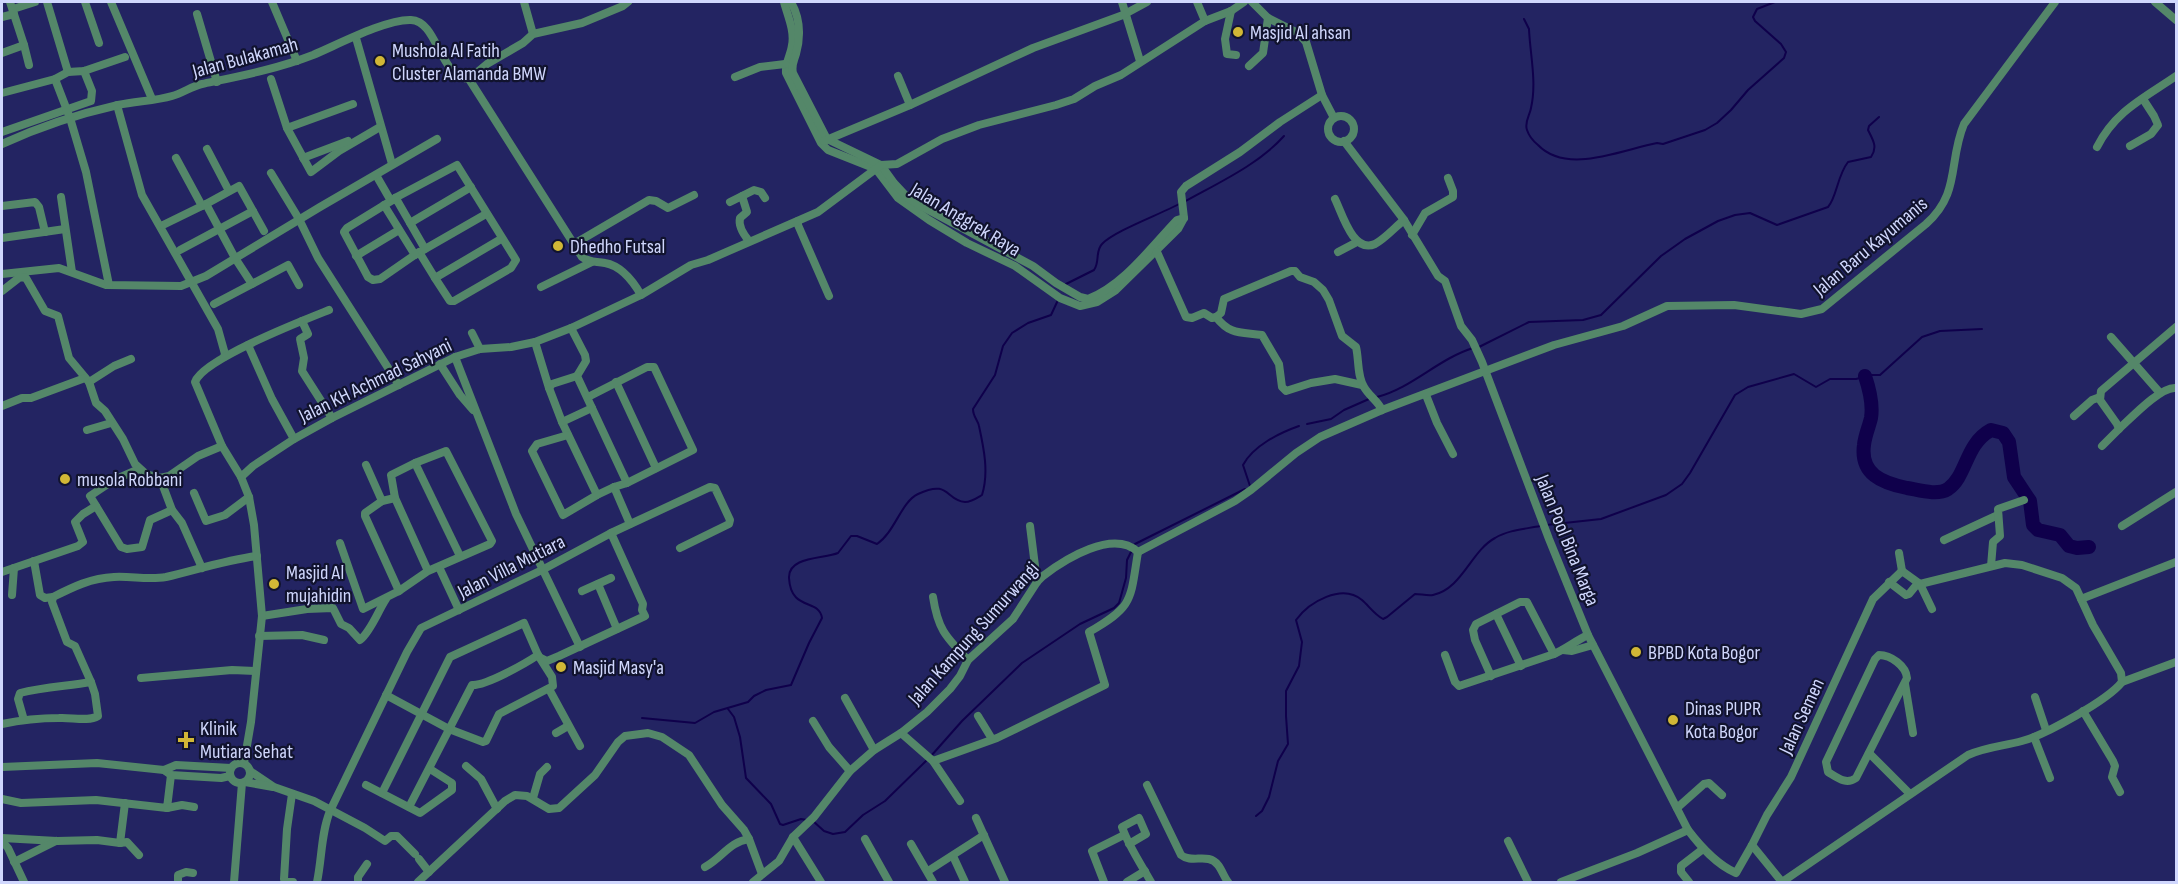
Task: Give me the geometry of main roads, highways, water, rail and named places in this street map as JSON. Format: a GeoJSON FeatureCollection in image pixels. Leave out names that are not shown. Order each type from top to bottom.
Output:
{"type":"FeatureCollection","features":[{"type":"Feature","properties":{"kind":"waterway"},"geometry":{"type":"LineString","coordinates":[[1524,19],[1529,29],[1533,78],[1533,98],[1526,124],[1530,136],[1550,154],[1564,158],[1595,158],[1657,143],[1663,144],[1705,130],[1717,123],[1748,90],[1784,58],[1786,52],[1781,44],[1753,17],[1757,9],[1775,2]]}},
{"type":"Feature","properties":{"kind":"waterway"},"geometry":{"type":"LineString","coordinates":[[1479,347],[1529,322],[1583,320],[1601,315],[1661,256],[1685,239],[1718,221],[1750,213],[1777,225],[1828,207],[1848,162],[1871,157],[1874,144],[1868,130],[1869,126],[1879,117]]}},
{"type":"Feature","properties":{"kind":"waterway"},"geometry":{"type":"LineString","coordinates":[[1184,202],[1250,165],[1284,136]]}},
{"type":"Feature","properties":{"kind":"waterway"},"geometry":{"type":"LineString","coordinates":[[1066,284],[1094,270],[1100,247],[1108,239],[1179,204]]}},
{"type":"Feature","properties":{"kind":"waterway"},"geometry":{"type":"LineString","coordinates":[[642,718],[695,723],[714,712],[748,702],[766,690],[791,685],[822,618],[816,608],[800,600],[791,589],[789,578],[794,566],[808,559],[838,553],[851,536],[877,544],[889,532],[907,503],[918,494],[928,490],[942,489],[954,498],[965,502],[982,495],[985,461],[983,443],[973,409],[995,375],[1003,346],[1012,333],[1028,323],[1051,315],[1058,300]]}},
{"type":"Feature","properties":{"kind":"waterway"},"geometry":{"type":"LineString","coordinates":[[1546,525],[1601,519],[1666,495],[1682,484],[1735,395],[1748,387],[1794,374],[1816,387],[1830,379],[1856,379],[1880,375],[1922,337],[1940,331],[1982,329]]}},
{"type":"Feature","properties":{"kind":"waterway"},"geometry":{"type":"LineString","coordinates":[[1377,397],[1402,387],[1448,359],[1473,348]]}},
{"type":"Feature","properties":{"kind":"waterway"},"geometry":{"type":"LineString","coordinates":[[1865,376],[1870,397],[1871,418],[1864,455],[1869,470],[1875,476],[1907,488],[1928,492],[1944,491],[1959,476],[1971,451],[1982,436],[1991,430],[2003,433],[2009,442],[2014,477],[2030,501],[2033,525],[2038,530],[2060,535],[2069,546],[2089,547]]}},
{"type":"Feature","properties":{"kind":"waterway"},"geometry":{"type":"LineString","coordinates":[[1307,424],[1331,419],[1344,410],[1369,399]]}},
{"type":"Feature","properties":{"kind":"waterway"},"geometry":{"type":"LineString","coordinates":[[1250,486],[1243,465],[1247,458],[1267,441],[1299,426]]}},
{"type":"Feature","properties":{"kind":"waterway"},"geometry":{"type":"LineString","coordinates":[[931,756],[962,721],[1022,663],[1080,624],[1114,608],[1119,603],[1126,578],[1127,560],[1135,544],[1245,489]]}},
{"type":"Feature","properties":{"kind":"waterway"},"geometry":{"type":"LineString","coordinates":[[1256,816],[1262,811],[1269,797],[1278,761],[1288,744],[1286,691],[1299,666],[1302,642],[1296,620],[1302,613],[1317,601],[1345,593],[1362,600],[1383,619],[1415,594],[1433,595],[1452,585],[1479,552],[1500,535],[1540,526]]}},
{"type":"Feature","properties":{"kind":"waterway"},"geometry":{"type":"LineString","coordinates":[[728,709],[734,717],[740,737],[746,778],[771,804],[780,824],[801,819],[807,820]]}},
{"type":"Feature","properties":{"kind":"waterway"},"geometry":{"type":"LineString","coordinates":[[813,821],[824,831],[833,834],[845,832],[863,815],[885,801],[927,760]]}},
{"type":"Feature","properties":{"kind":"place","name":"Masjid Al ahsan"},"geometry":{"type":"Point","coordinates":[1238,32]}},
{"type":"Feature","properties":{"kind":"place","name":"Mushola Al Fatih Cluster Alamanda BMW"},"geometry":{"type":"Point","coordinates":[380,61]}},
{"type":"Feature","properties":{"kind":"place","name":"Dhedho Futsal"},"geometry":{"type":"Point","coordinates":[558,246]}},
{"type":"Feature","properties":{"kind":"place","name":"musola Robbani"},"geometry":{"type":"Point","coordinates":[65,479]}},
{"type":"Feature","properties":{"kind":"place","name":"Masjid Al mujahidin"},"geometry":{"type":"Point","coordinates":[274,584]}},
{"type":"Feature","properties":{"kind":"place","name":"BPBD Kota Bogor"},"geometry":{"type":"Point","coordinates":[1636,652]}},
{"type":"Feature","properties":{"kind":"place","name":"Masjid Masy'a"},"geometry":{"type":"Point","coordinates":[561,667]}},
{"type":"Feature","properties":{"kind":"place","name":"Dinas PUPR Kota Bogor"},"geometry":{"type":"Point","coordinates":[1673,720]}},
{"type":"Feature","properties":{"kind":"place","name":"Klinik Mutiara Sehat"},"geometry":{"type":"Point","coordinates":[186,740]}}]}
